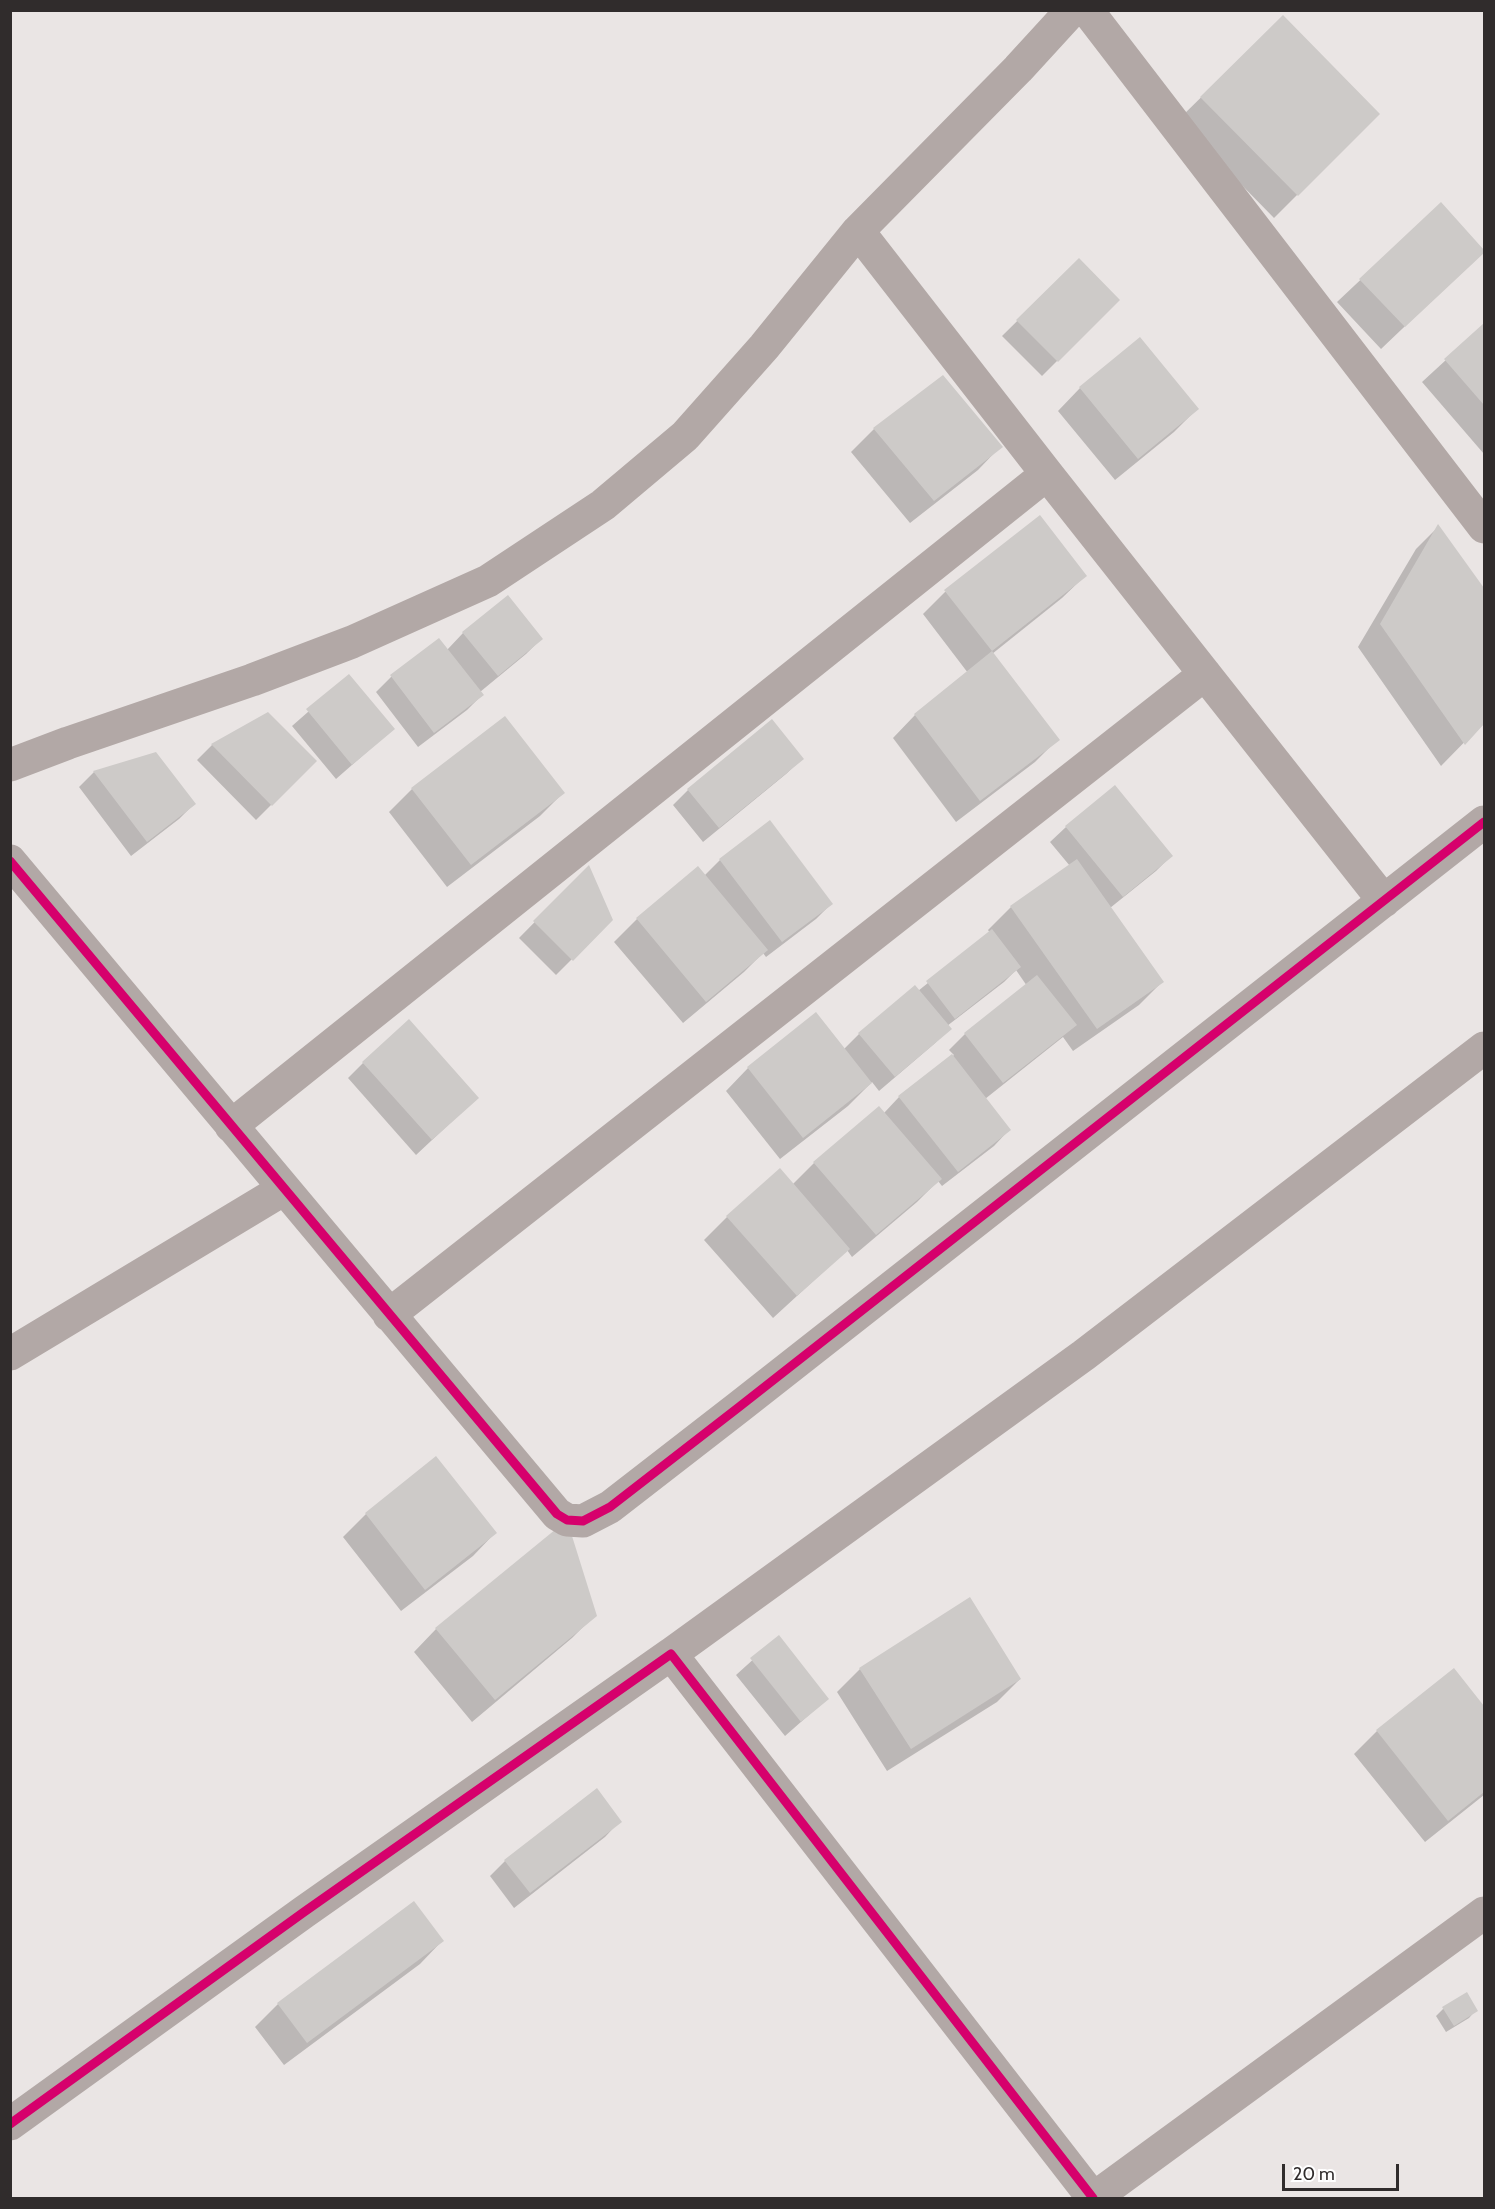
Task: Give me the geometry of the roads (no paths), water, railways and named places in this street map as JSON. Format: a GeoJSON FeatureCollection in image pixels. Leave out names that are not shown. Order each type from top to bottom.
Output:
{"type":"FeatureCollection","features":[{"type":"Feature","properties":{"kind":"street"},"geometry":{"type":"LineString","coordinates":[[10,765],[252,680],[352,642],[488,580],[603,505],[685,436],[764,347],[858,231],[1018,69],[1072,10]]}},
{"type":"Feature","properties":{"kind":"street"},"geometry":{"type":"LineString","coordinates":[[1087,10],[1485,526]]}},
{"type":"Feature","properties":{"kind":"street"},"geometry":{"type":"LineString","coordinates":[[858,231],[1384,901]]}},
{"type":"Feature","properties":{"kind":"street"},"geometry":{"type":"LineString","coordinates":[[231,1126],[1047,474]]}},
{"type":"Feature","properties":{"kind":"street"},"geometry":{"type":"LineString","coordinates":[[389,1315],[1205,674]]}},
{"type":"Feature","properties":{"kind":"street"},"geometry":{"type":"LineString","coordinates":[[10,861],[557,1514],[567,1520],[583,1521],[610,1507],[1485,822]]}},
{"type":"Feature","properties":{"kind":"street"},"geometry":{"type":"LineString","coordinates":[[10,2124],[295,1919],[671,1654],[1084,1355],[1485,1048]]}},
{"type":"Feature","properties":{"kind":"street"},"geometry":{"type":"LineString","coordinates":[[10,1354],[284,1189]]}},
{"type":"Feature","properties":{"kind":"street"},"geometry":{"type":"LineString","coordinates":[[671,1654],[1094,2199],[1485,1912]]}}]}
